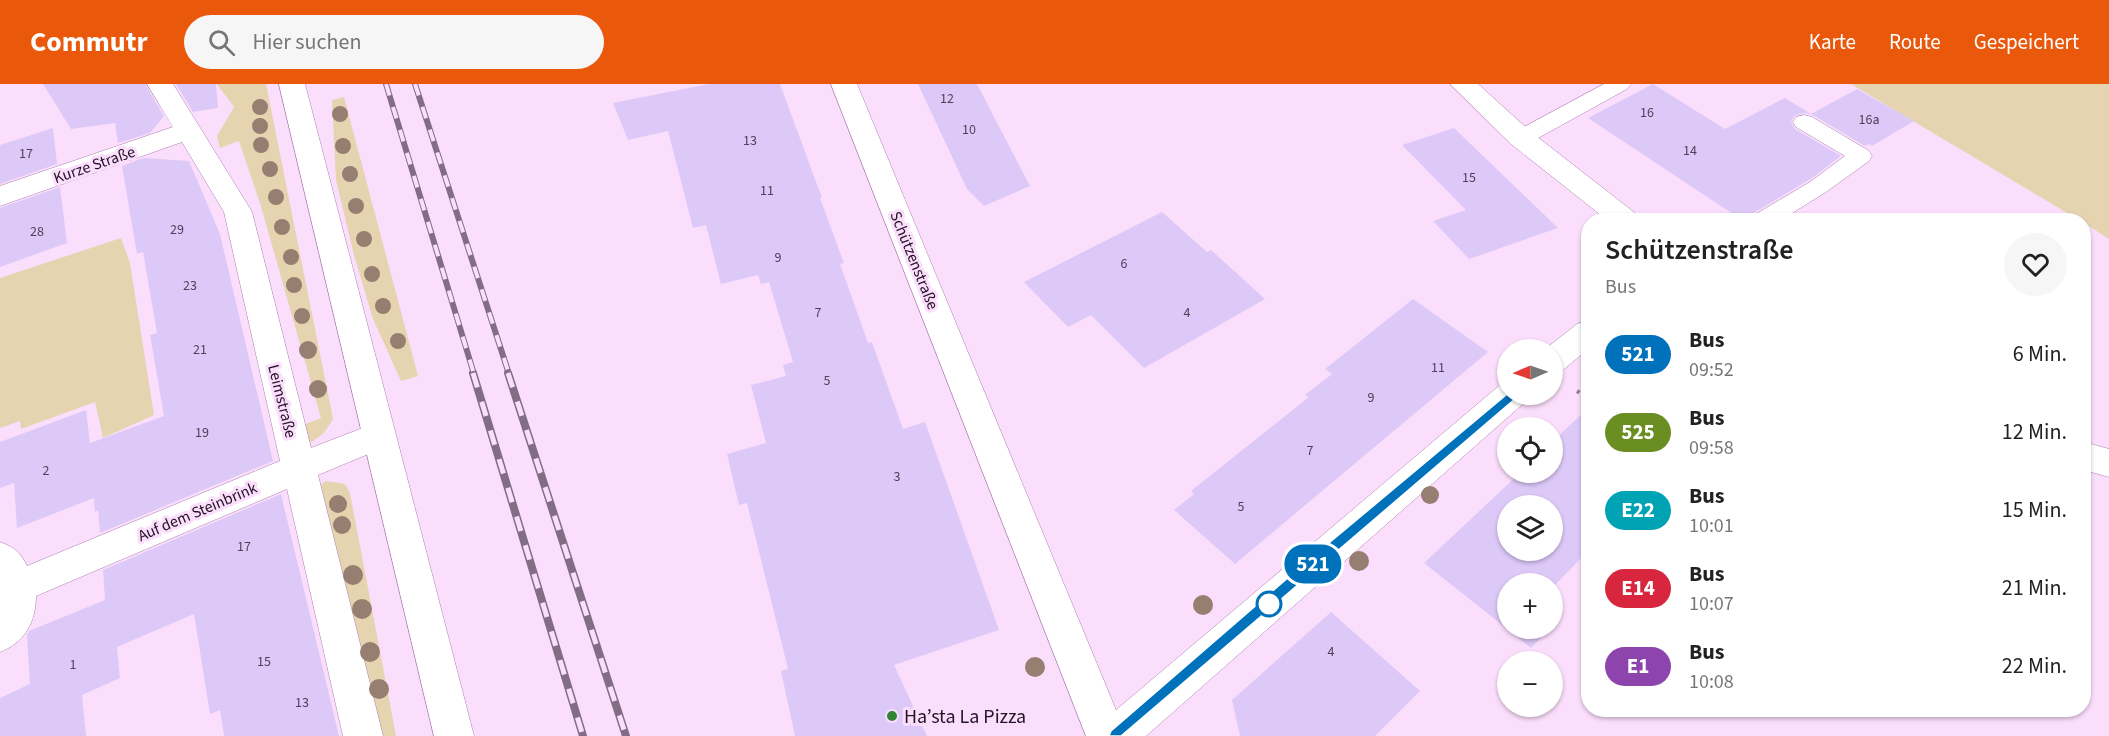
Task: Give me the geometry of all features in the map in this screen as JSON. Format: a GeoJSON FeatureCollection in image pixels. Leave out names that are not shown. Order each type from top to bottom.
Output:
{"type":"FeatureCollection","features":[{"type":"Feature","properties":{"kind":"street","name":"Leimstraße"},"geometry":{"type":"LineString","coordinates":[[160,84],[238,212],[363,736]]}},
{"type":"Feature","properties":{"kind":"street"},"geometry":{"type":"LineString","coordinates":[[292,84],[454,736]]}},
{"type":"Feature","properties":{"kind":"street","name":"Schützenstraße"},"geometry":{"type":"LineString","coordinates":[[844,84],[1106,736]]}},
{"type":"Feature","properties":{"kind":"street"},"geometry":{"type":"LineString","coordinates":[[1463,84],[1521,138],[1616,213]]}},
{"type":"Feature","properties":{"kind":"street","name":"Kurze Straße"},"geometry":{"type":"LineString","coordinates":[[0,196],[188,131]]}},
{"type":"Feature","properties":{"kind":"street"},"geometry":{"type":"LineString","coordinates":[[1563,352],[1581,338]]}},
{"type":"Feature","properties":{"kind":"street"},"geometry":{"type":"LineString","coordinates":[[1116,736],[1499,405]]}},
{"type":"Feature","properties":{"kind":"street","name":"Auf dem Steinbrink"},"geometry":{"type":"LineString","coordinates":[[0,635],[14,620],[9,573],[299,467],[378,435]]}},
{"type":"Feature","properties":{"kind":"street"},"geometry":{"type":"LineString","coordinates":[[2091,458],[2109,463]]}},
{"type":"Feature","properties":{"kind":"lane"},"geometry":{"type":"LineString","coordinates":[[1521,138],[1620,84]]}},
{"type":"Feature","properties":{"kind":"lane"},"geometry":{"type":"LineString","coordinates":[[1775,213],[1818,187],[1861,156],[1804,122]]}},
{"type":"Feature","properties":{"kind":"shaded area"},"geometry":{"type":"Polygon","coordinates":[[[217,84],[266,84],[333,419],[324,433],[312,442],[308,441],[303,425],[321,418],[260,203],[239,141],[220,148],[217,136],[234,107],[217,84]]]}},
{"type":"Feature","properties":{"kind":"shaded area"},"geometry":{"type":"Polygon","coordinates":[[[1851,84],[2109,84],[2109,239],[2091,227],[2091,213],[2067,213],[1851,84]]]}},
{"type":"Feature","properties":{"kind":"shaded area"},"geometry":{"type":"Polygon","coordinates":[[[344,97],[418,376],[401,381],[373,319],[354,255],[336,180],[332,100],[344,97]]]}},
{"type":"Feature","properties":{"kind":"shaded area"},"geometry":{"type":"Polygon","coordinates":[[[121,238],[130,263],[154,415],[103,438],[95,402],[21,429],[20,421],[0,428],[0,278],[121,238]]]}},
{"type":"Feature","properties":{"kind":"shaded area"},"geometry":{"type":"Polygon","coordinates":[[[326,481],[345,484],[350,493],[396,736],[381,736],[320,486],[326,481]]]}},
{"type":"Feature","properties":{"kind":"building"},"geometry":{"type":"Polygon","coordinates":[[[43,84],[145,84],[164,116],[150,133],[118,143],[115,123],[71,129],[43,84]]]}},
{"type":"Feature","properties":{"kind":"building"},"geometry":{"type":"Polygon","coordinates":[[[176,84],[216,84],[218,108],[193,112],[176,84]]]}},
{"type":"Feature","properties":{"kind":"building"},"geometry":{"type":"Polygon","coordinates":[[[709,84],[780,84],[822,198],[820,198],[844,263],[840,264],[868,343],[872,342],[903,429],[925,422],[999,630],[894,665],[927,736],[795,736],[781,671],[788,669],[747,503],[739,505],[727,454],[766,443],[751,385],[786,376],[783,365],[793,362],[769,282],[761,284],[758,275],[721,284],[706,225],[693,228],[668,131],[628,140],[613,103],[709,84]]]}},
{"type":"Feature","properties":{"kind":"building"},"geometry":{"type":"Polygon","coordinates":[[[918,84],[977,84],[1030,186],[984,206],[967,189],[918,84]]]}},
{"type":"Feature","properties":{"kind":"building"},"geometry":{"type":"Polygon","coordinates":[[[1653,84],[1725,129],[1785,98],[1811,114],[1857,89],[1914,121],[1872,146],[1869,144],[1865,146],[1813,115],[1805,113],[1795,115],[1791,121],[1795,129],[1841,156],[1812,178],[1754,213],[1731,213],[1588,118],[1653,84]]]}},
{"type":"Feature","properties":{"kind":"building"},"geometry":{"type":"Polygon","coordinates":[[[53,128],[57,164],[0,184],[0,145],[53,128]]]}},
{"type":"Feature","properties":{"kind":"building"},"geometry":{"type":"Polygon","coordinates":[[[1454,128],[1558,228],[1469,259],[1433,221],[1466,210],[1402,145],[1454,128]]]}},
{"type":"Feature","properties":{"kind":"building"},"geometry":{"type":"Polygon","coordinates":[[[143,158],[189,161],[220,234],[273,461],[100,533],[98,510],[95,512],[94,498],[17,528],[14,483],[0,488],[0,442],[86,410],[90,443],[164,416],[150,335],[157,333],[143,252],[137,254],[122,166],[143,158]]]}},
{"type":"Feature","properties":{"kind":"building"},"geometry":{"type":"Polygon","coordinates":[[[60,187],[67,243],[0,267],[0,208],[60,187]]]}},
{"type":"Feature","properties":{"kind":"building"},"geometry":{"type":"Polygon","coordinates":[[[1162,212],[1207,252],[1211,250],[1265,299],[1144,368],[1091,315],[1068,327],[1024,282],[1162,212]]]}},
{"type":"Feature","properties":{"kind":"building"},"geometry":{"type":"Polygon","coordinates":[[[1413,299],[1488,352],[1235,564],[1174,510],[1194,494],[1191,491],[1309,397],[1305,395],[1332,374],[1325,369],[1413,299]]]}},
{"type":"Feature","properties":{"kind":"building"},"geometry":{"type":"Polygon","coordinates":[[[1581,415],[1581,558],[1563,577],[1563,573],[1497,573],[1497,621],[1424,563],[1509,483],[1563,483],[1563,432],[1581,415]]]}},
{"type":"Feature","properties":{"kind":"building"},"geometry":{"type":"Polygon","coordinates":[[[281,494],[339,736],[224,736],[220,710],[210,714],[194,614],[117,647],[120,678],[82,695],[86,736],[0,736],[0,698],[30,684],[27,635],[29,631],[105,600],[103,570],[281,494]]]}},
{"type":"Feature","properties":{"kind":"building"},"geometry":{"type":"Polygon","coordinates":[[[1331,612],[1420,691],[1375,736],[1240,736],[1232,700],[1331,612]]]}},
{"type":"Feature","properties":{"kind":"building"},"geometry":{"type":"Polygon","coordinates":[[[1520,639],[1540,639],[1531,648],[1520,639]]]}},
{"type":"Feature","properties":{"kind":"railway"},"geometry":{"type":"LineString","coordinates":[[386,84],[474,374]]}},
{"type":"Feature","properties":{"kind":"railway"},"geometry":{"type":"LineString","coordinates":[[415,84],[509,374]]}},
{"type":"Feature","properties":{"kind":"railway"},"geometry":{"type":"LineString","coordinates":[[473,373],[583,736]]}},
{"type":"Feature","properties":{"kind":"railway"},"geometry":{"type":"LineString","coordinates":[[508,373],[626,736]]}},
{"type":"Feature","properties":{"kind":"bus line","name":"521"},"geometry":{"type":"LineString","coordinates":[[1116,736],[1499,405]]}},
{"type":"Feature","properties":{"kind":"place","name":"Ha’sta La Pizza"},"geometry":{"type":"Point","coordinates":[892,716]}}]}
